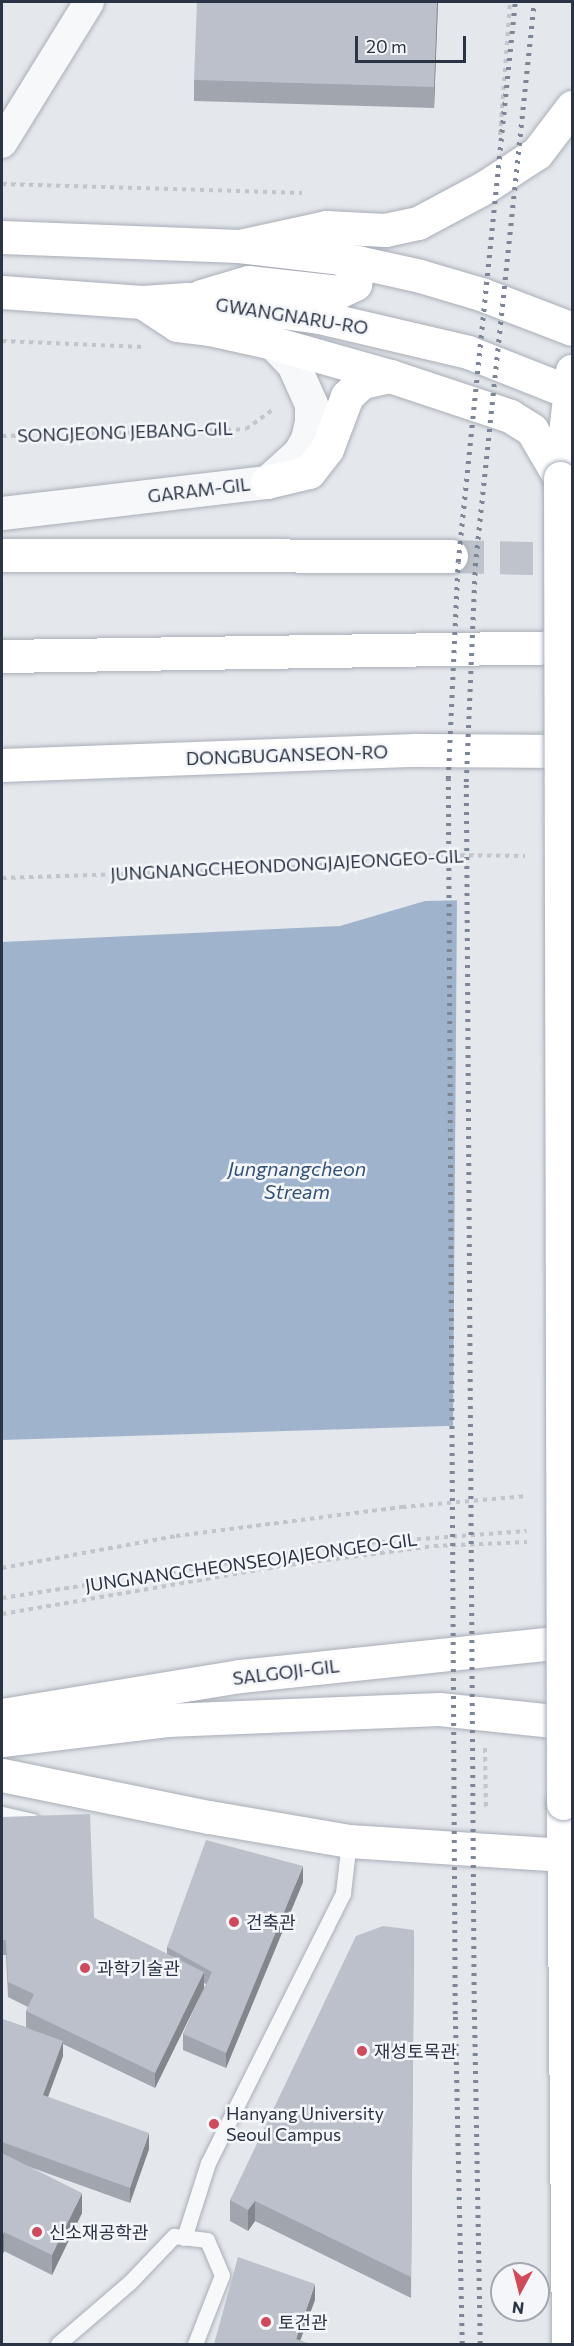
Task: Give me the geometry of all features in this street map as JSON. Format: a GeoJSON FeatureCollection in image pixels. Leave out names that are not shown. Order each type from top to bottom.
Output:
{"type":"FeatureCollection","features":[{"type":"Feature","properties":{"kind":"main road"},"geometry":{"type":"LineString","coordinates":[[239,246],[326,227],[385,230],[418,222],[485,187],[537,153],[573,107]]}},
{"type":"Feature","properties":{"kind":"main road"},"geometry":{"type":"LineString","coordinates":[[2,237],[239,246],[359,262],[420,276],[481,294],[573,329]]}},
{"type":"Feature","properties":{"kind":"main road"},"geometry":{"type":"LineString","coordinates":[[188,299],[248,282],[338,292],[354,284],[359,262]]}},
{"type":"Feature","properties":{"kind":"main road","name":"GWANGNARU-RO"},"geometry":{"type":"LineString","coordinates":[[2,292],[142,302],[188,299],[319,317],[393,332],[468,352],[572,385]]}},
{"type":"Feature","properties":{"kind":"main road"},"geometry":{"type":"LineString","coordinates":[[142,302],[177,325],[209,328],[273,343],[390,376],[518,421],[532,430],[560,478]]}},
{"type":"Feature","properties":{"kind":"main road"},"geometry":{"type":"LineString","coordinates":[[267,482],[309,472],[327,449],[347,396],[362,382],[390,376]]}},
{"type":"Feature","properties":{"kind":"main road"},"geometry":{"type":"LineString","coordinates":[[568,2344],[563,1803],[560,478],[572,385]]}},
{"type":"Feature","properties":{"kind":"main road"},"geometry":{"type":"LineString","coordinates":[[2,555],[451,556]]}},
{"type":"Feature","properties":{"kind":"main road"},"geometry":{"type":"LineString","coordinates":[[2,640],[87,653]]}},
{"type":"Feature","properties":{"kind":"main road"},"geometry":{"type":"LineString","coordinates":[[2,656],[573,647]]}},
{"type":"Feature","properties":{"kind":"main road","name":"DONGBUGANSEON-RO"},"geometry":{"type":"LineString","coordinates":[[2,765],[416,750],[573,751]]}},
{"type":"Feature","properties":{"kind":"main road","name":"SALGOJI-GIL"},"geometry":{"type":"LineString","coordinates":[[2,1715],[240,1676],[573,1641]]}},
{"type":"Feature","properties":{"kind":"main road"},"geometry":{"type":"LineString","coordinates":[[2,1740],[167,1720],[439,1709],[573,1723]]}},
{"type":"Feature","properties":{"kind":"main road"},"geometry":{"type":"LineString","coordinates":[[2,1775],[209,1817],[349,1841],[565,1855]]}},
{"type":"Feature","properties":{"kind":"street"},"geometry":{"type":"LineString","coordinates":[[2,143],[89,2]]}},
{"type":"Feature","properties":{"kind":"street","name":"GARAM-GIL"},"geometry":{"type":"LineString","coordinates":[[2,513],[267,482],[298,453],[307,439],[311,405],[293,364],[273,343]]}},
{"type":"Feature","properties":{"kind":"lane"},"geometry":{"type":"LineString","coordinates":[[2,1814],[40,1823]]}},
{"type":"Feature","properties":{"kind":"lane"},"geometry":{"type":"LineString","coordinates":[[184,2238],[208,2163],[344,1893],[349,1841]]}},
{"type":"Feature","properties":{"kind":"lane"},"geometry":{"type":"LineString","coordinates":[[58,2344],[130,2282],[174,2236],[207,2240],[222,2275],[195,2344]]}},
{"type":"Feature","properties":{"kind":"path"},"geometry":{"type":"LineString","coordinates":[[500,141],[510,2]]}},
{"type":"Feature","properties":{"kind":"path"},"geometry":{"type":"LineString","coordinates":[[2,184],[313,194]]}},
{"type":"Feature","properties":{"kind":"path","name":"SONGJEONG JEBANG-GIL"},"geometry":{"type":"LineString","coordinates":[[2,436],[246,429],[282,403],[300,380]]}},
{"type":"Feature","properties":{"kind":"path","name":"JUNGNANGCHEONDONGJAJEONGEO-GIL"},"geometry":{"type":"LineString","coordinates":[[2,878],[273,869],[433,855],[526,856]]}},
{"type":"Feature","properties":{"kind":"path"},"geometry":{"type":"LineString","coordinates":[[2,1568],[176,1536],[402,1507],[538,1495]]}},
{"type":"Feature","properties":{"kind":"path","name":"JUNGNANGCHEONSEOJAJEONGEO-GIL"},"geometry":{"type":"LineString","coordinates":[[2,1598],[354,1544],[538,1531]]}},
{"type":"Feature","properties":{"kind":"path"},"geometry":{"type":"LineString","coordinates":[[2,1614],[293,1564],[435,1546],[538,1541]]}},
{"type":"Feature","properties":{"kind":"path"},"geometry":{"type":"LineString","coordinates":[[485,1714],[486,1809]]}},
{"type":"Feature","properties":{"kind":"water","name":"Jungnangcheon Stream"},"geometry":{"type":"Polygon","coordinates":[[[572,898],[572,1422],[2,1440],[2,942],[340,926],[425,901],[572,898]]]}},
{"type":"Feature","properties":{"kind":"pier"},"geometry":{"type":"Polygon","coordinates":[[[572,895],[572,1425],[453,1428],[457,897],[572,895]]]}},
{"type":"Feature","properties":{"kind":"building"},"geometry":{"type":"Polygon","coordinates":[[[197,2],[437,2],[434,87],[194,80],[197,2]]]}},
{"type":"Feature","properties":{"kind":"building","name":"과학기술관"},"geometry":{"type":"Polygon","coordinates":[[[90,1814],[94,1918],[204,1972],[155,2073],[26,2011],[34,1994],[8,1982],[6,1940],[2,1940],[2,1817],[90,1814]]]}},
{"type":"Feature","properties":{"kind":"building","name":"건축관"},"geometry":{"type":"Polygon","coordinates":[[[206,1840],[303,1866],[226,2053],[183,2034],[212,1972],[167,1947],[206,1840]]]}},
{"type":"Feature","properties":{"kind":"building","name":"재성토목관"},"geometry":{"type":"Polygon","coordinates":[[[383,1926],[414,1930],[411,2277],[255,2201],[248,2210],[230,2200],[356,1936],[383,1926]]]}},
{"type":"Feature","properties":{"kind":"building"},"geometry":{"type":"Polygon","coordinates":[[[2,2019],[63,2041],[43,2095],[149,2133],[130,2188],[2,2142],[2,2019]]]}},
{"type":"Feature","properties":{"kind":"building","name":"신소재공학관"},"geometry":{"type":"Polygon","coordinates":[[[2,2153],[82,2193],[52,2255],[4,2232],[2,2237],[2,2153]]]}},
{"type":"Feature","properties":{"kind":"building","name":"토건관"},"geometry":{"type":"Polygon","coordinates":[[[238,2257],[315,2284],[296,2339],[311,2344],[214,2344],[238,2257]]]}},
{"type":"Feature","properties":{"kind":"tunnel"},"geometry":{"type":"LineString","coordinates":[[451,556],[572,559]]}},
{"type":"Feature","properties":{"kind":"railway"},"geometry":{"type":"LineString","coordinates":[[462,2344],[455,2014],[448,779],[458,562],[515,2]]}},
{"type":"Feature","properties":{"kind":"railway"},"geometry":{"type":"LineString","coordinates":[[480,2344],[474,2012],[466,782],[475,566],[534,2]]}},
{"type":"Feature","properties":{"kind":"place","name":"건축관"},"geometry":{"type":"Point","coordinates":[234,1922]}},
{"type":"Feature","properties":{"kind":"place","name":"과학기술관"},"geometry":{"type":"Point","coordinates":[85,1968]}},
{"type":"Feature","properties":{"kind":"place","name":"재성토목관"},"geometry":{"type":"Point","coordinates":[362,2051]}},
{"type":"Feature","properties":{"kind":"place","name":"Hanyang University Seoul Campus"},"geometry":{"type":"Point","coordinates":[214,2124]}},
{"type":"Feature","properties":{"kind":"place","name":"신소재공학관"},"geometry":{"type":"Point","coordinates":[37,2232]}},
{"type":"Feature","properties":{"kind":"place","name":"토건관"},"geometry":{"type":"Point","coordinates":[266,2322]}}]}
